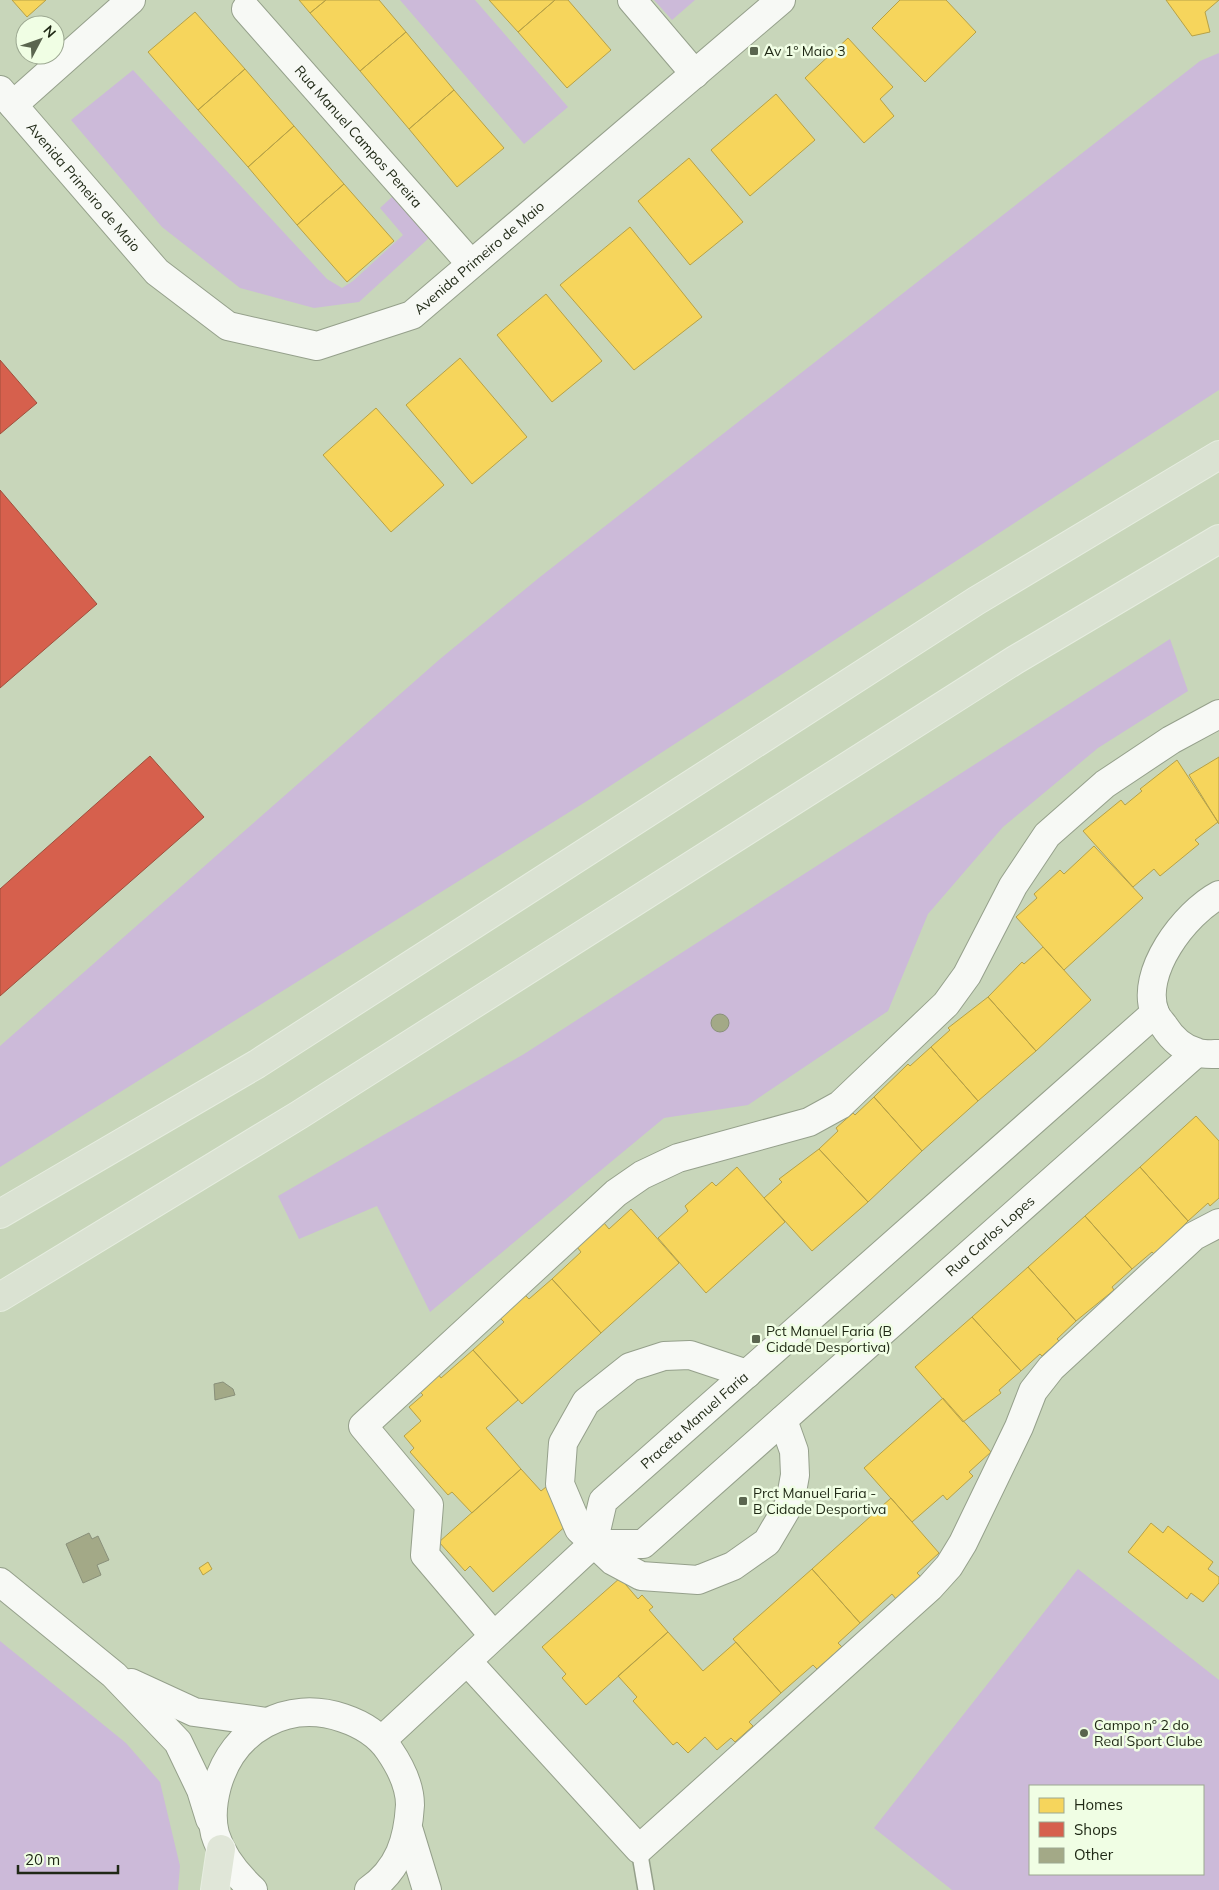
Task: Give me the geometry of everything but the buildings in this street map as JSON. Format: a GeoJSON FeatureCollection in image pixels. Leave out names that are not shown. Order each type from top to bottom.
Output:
{"type":"FeatureCollection","features":[{"type":"Feature","properties":{"kind":"highway"},"geometry":{"type":"LineString","coordinates":[[0,1214],[257,1064],[976,601],[1219,456]]}},
{"type":"Feature","properties":{"kind":"highway"},"geometry":{"type":"LineString","coordinates":[[8,1292],[299,1115],[1015,660],[1219,539]]}},
{"type":"Feature","properties":{"kind":"highway"},"geometry":{"type":"LineString","coordinates":[[215,1890],[218,1841]]}},
{"type":"Feature","properties":{"kind":"street"},"geometry":{"type":"LineString","coordinates":[[6,97],[131,0]]}},
{"type":"Feature","properties":{"kind":"street"},"geometry":{"type":"LineString","coordinates":[[632,0],[695,74]]}},
{"type":"Feature","properties":{"kind":"street","name":"Avenida Primeiro de Maio"},"geometry":{"type":"LineString","coordinates":[[6,97],[157,272],[228,326],[317,346],[412,315],[782,0]]}},
{"type":"Feature","properties":{"kind":"street","name":"Rua Manuel Campos Pereira"},"geometry":{"type":"LineString","coordinates":[[246,8],[471,264]]}},
{"type":"Feature","properties":{"kind":"street"},"geometry":{"type":"LineString","coordinates":[[493,1635],[425,1555],[429,1505],[363,1426],[616,1194],[642,1175],[678,1158],[809,1122],[840,1105],[946,1004],[966,975],[1012,886],[1046,835],[1104,784],[1171,740],[1219,714]]}},
{"type":"Feature","properties":{"kind":"street"},"geometry":{"type":"LineString","coordinates":[[1208,1053],[1172,1039],[1155,1013],[1152,986],[1158,962],[1190,918],[1219,896]]}},
{"type":"Feature","properties":{"kind":"street"},"geometry":{"type":"LineString","coordinates":[[747,1374],[1155,1013]]}},
{"type":"Feature","properties":{"kind":"street","name":"Rua Carlos Lopes"},"geometry":{"type":"LineString","coordinates":[[783,1420],[1208,1053]]}},
{"type":"Feature","properties":{"kind":"street"},"geometry":{"type":"LineString","coordinates":[[467,1660],[639,1849],[930,1587],[949,1566],[963,1543],[1019,1427],[1034,1391],[1059,1362],[1194,1236],[1219,1222]]}},
{"type":"Feature","properties":{"kind":"street","name":"Praceta Manuel Faria"},"geometry":{"type":"LineString","coordinates":[[747,1374],[690,1355],[664,1356],[630,1367],[586,1402],[563,1443],[560,1484],[579,1529],[613,1561],[641,1576],[698,1580],[733,1566],[766,1542],[790,1503],[795,1475],[794,1451],[783,1420]]}},
{"type":"Feature","properties":{"kind":"street","name":"Praceta Manuel Faria"},"geometry":{"type":"LineString","coordinates":[[593,1544],[603,1501],[747,1374]]}},
{"type":"Feature","properties":{"kind":"street"},"geometry":{"type":"LineString","coordinates":[[382,1740],[593,1544],[643,1544],[783,1420]]}},
{"type":"Feature","properties":{"kind":"street"},"geometry":{"type":"LineString","coordinates":[[0,1582],[114,1674],[178,1742],[201,1790],[218,1841],[234,1872],[253,1890]]}},
{"type":"Feature","properties":{"kind":"street"},"geometry":{"type":"LineString","coordinates":[[114,1674],[170,1703],[194,1712],[267,1722]]}},
{"type":"Feature","properties":{"kind":"street"},"geometry":{"type":"LineString","coordinates":[[218,1841],[213,1800],[222,1768],[240,1741],[267,1722],[296,1712],[327,1712],[356,1722],[382,1740],[400,1767],[410,1798],[409,1831],[427,1890]]}},
{"type":"Feature","properties":{"kind":"street"},"geometry":{"type":"LineString","coordinates":[[369,1890],[380,1883],[398,1859],[409,1831]]}},
{"type":"Feature","properties":{"kind":"lane"},"geometry":{"type":"LineString","coordinates":[[639,1849],[646,1890]]}},
{"type":"Feature","properties":{"kind":"shaded area"},"geometry":{"type":"Polygon","coordinates":[[[400,0],[475,0],[568,107],[524,144],[400,0]]]}},
{"type":"Feature","properties":{"kind":"shaded area"},"geometry":{"type":"Polygon","coordinates":[[[654,0],[695,0],[672,20],[654,0]]]}},
{"type":"Feature","properties":{"kind":"shaded area"},"geometry":{"type":"Polygon","coordinates":[[[1219,53],[1219,390],[587,801],[0,1167],[0,1046],[440,659],[540,577],[1200,61],[1219,53]]]}},
{"type":"Feature","properties":{"kind":"shaded area"},"geometry":{"type":"Polygon","coordinates":[[[133,70],[327,279],[342,288],[353,281],[403,235],[380,208],[393,196],[429,238],[359,302],[314,308],[240,288],[162,227],[71,120],[133,70]]]}},
{"type":"Feature","properties":{"kind":"shaded area"},"geometry":{"type":"Polygon","coordinates":[[[1170,639],[1188,691],[1098,748],[1003,827],[928,914],[888,1011],[748,1105],[664,1118],[430,1312],[377,1206],[299,1239],[278,1196],[524,1054],[1170,639]]]}},
{"type":"Feature","properties":{"kind":"shaded area","name":"Campo nº 2 do Real Sport Clube"},"geometry":{"type":"Polygon","coordinates":[[[1078,1569],[1219,1680],[1219,1890],[952,1890],[874,1828],[1078,1569]]]}},
{"type":"Feature","properties":{"kind":"shaded area"},"geometry":{"type":"Polygon","coordinates":[[[0,1641],[126,1743],[160,1782],[180,1866],[178,1890],[0,1890],[0,1641]]]}},
{"type":"Feature","properties":{"kind":"place","name":"Av 1º Maio 3"},"geometry":{"type":"Point","coordinates":[754,51]}},
{"type":"Feature","properties":{"kind":"place","name":"Pct Manuel Faria (B Cidade Desportiva)"},"geometry":{"type":"Point","coordinates":[756,1339]}},
{"type":"Feature","properties":{"kind":"place","name":"Prct Manuel Faria - B Cidade Desportiva"},"geometry":{"type":"Point","coordinates":[743,1501]}},
{"type":"Feature","properties":{"kind":"place","name":"Campo nº 2 do Real Sport Clube"},"geometry":{"type":"Point","coordinates":[1084,1733]}}]}
